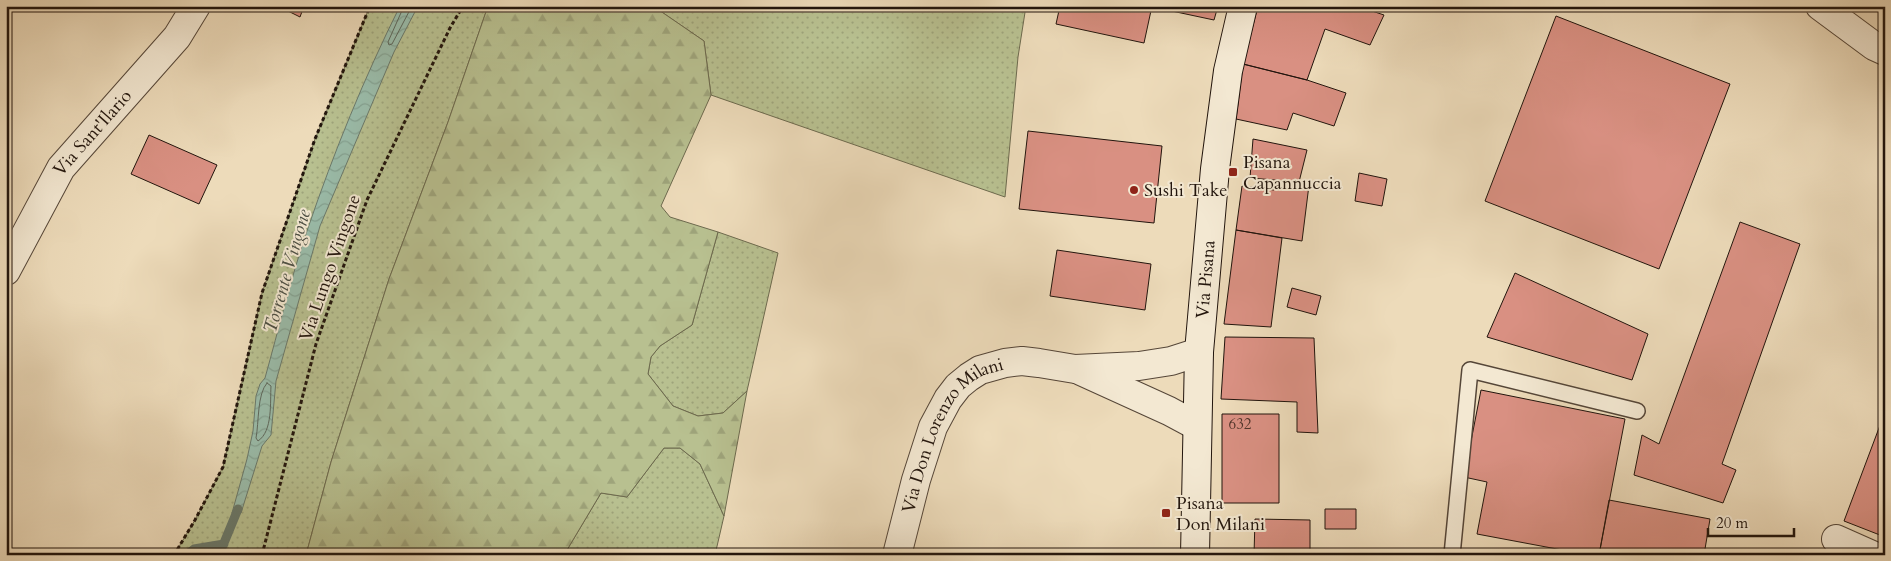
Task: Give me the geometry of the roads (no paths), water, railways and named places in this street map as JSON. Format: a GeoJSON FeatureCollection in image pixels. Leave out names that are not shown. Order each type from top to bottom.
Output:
{"type":"FeatureCollection","features":[{"type":"Feature","properties":{"kind":"street","name":"Via Sant'Ilario"},"geometry":{"type":"LineString","coordinates":[[6,271],[61,168],[177,37],[196,6]]}},
{"type":"Feature","properties":{"kind":"street","name":"Via Pisana"},"geometry":{"type":"LineString","coordinates":[[1195,555],[1200,352],[1214,169],[1222,105],[1243,6]]}},
{"type":"Feature","properties":{"kind":"street"},"geometry":{"type":"LineString","coordinates":[[1820,6],[1874,46],[1885,51]]}},
{"type":"Feature","properties":{"kind":"street","name":"Via Don Lorenzo Milani"},"geometry":{"type":"LineString","coordinates":[[1075,369],[1156,364],[1200,352]]}},
{"type":"Feature","properties":{"kind":"street","name":"Via Don Lorenzo Milani"},"geometry":{"type":"LineString","coordinates":[[897,555],[916,480],[933,427],[942,408],[958,386],[980,370],[1005,363],[1039,362],[1075,369],[1169,411],[1197,426]]}},
{"type":"Feature","properties":{"kind":"street"},"geometry":{"type":"LineString","coordinates":[[1836,539],[1872,555]]}},
{"type":"Feature","properties":{"kind":"lane"},"geometry":{"type":"LineString","coordinates":[[1452,555],[1470,370],[1637,411]]}},
{"type":"Feature","properties":{"kind":"water"},"geometry":{"type":"Polygon","coordinates":[[[400,6],[418,6],[394,52],[320,226],[276,381],[271,435],[262,446],[241,513],[235,519],[232,513],[253,431],[256,396],[260,384],[265,378],[302,246],[350,115],[400,6]]]}},
{"type":"Feature","properties":{"kind":"waterway","name":"Torrente Vingone"},"geometry":{"type":"LineString","coordinates":[[219,555],[238,509]]}},
{"type":"Feature","properties":{"kind":"waterway"},"geometry":{"type":"LineString","coordinates":[[186,555],[194,549],[224,544]]}},
{"type":"Feature","properties":{"kind":"place","name":"Pisana Capannuccia"},"geometry":{"type":"Point","coordinates":[1233,172]}},
{"type":"Feature","properties":{"kind":"place","name":"Sushi Take"},"geometry":{"type":"Point","coordinates":[1134,190]}},
{"type":"Feature","properties":{"kind":"place","name":"Pisana Don Milani"},"geometry":{"type":"Point","coordinates":[1166,513]}}]}
